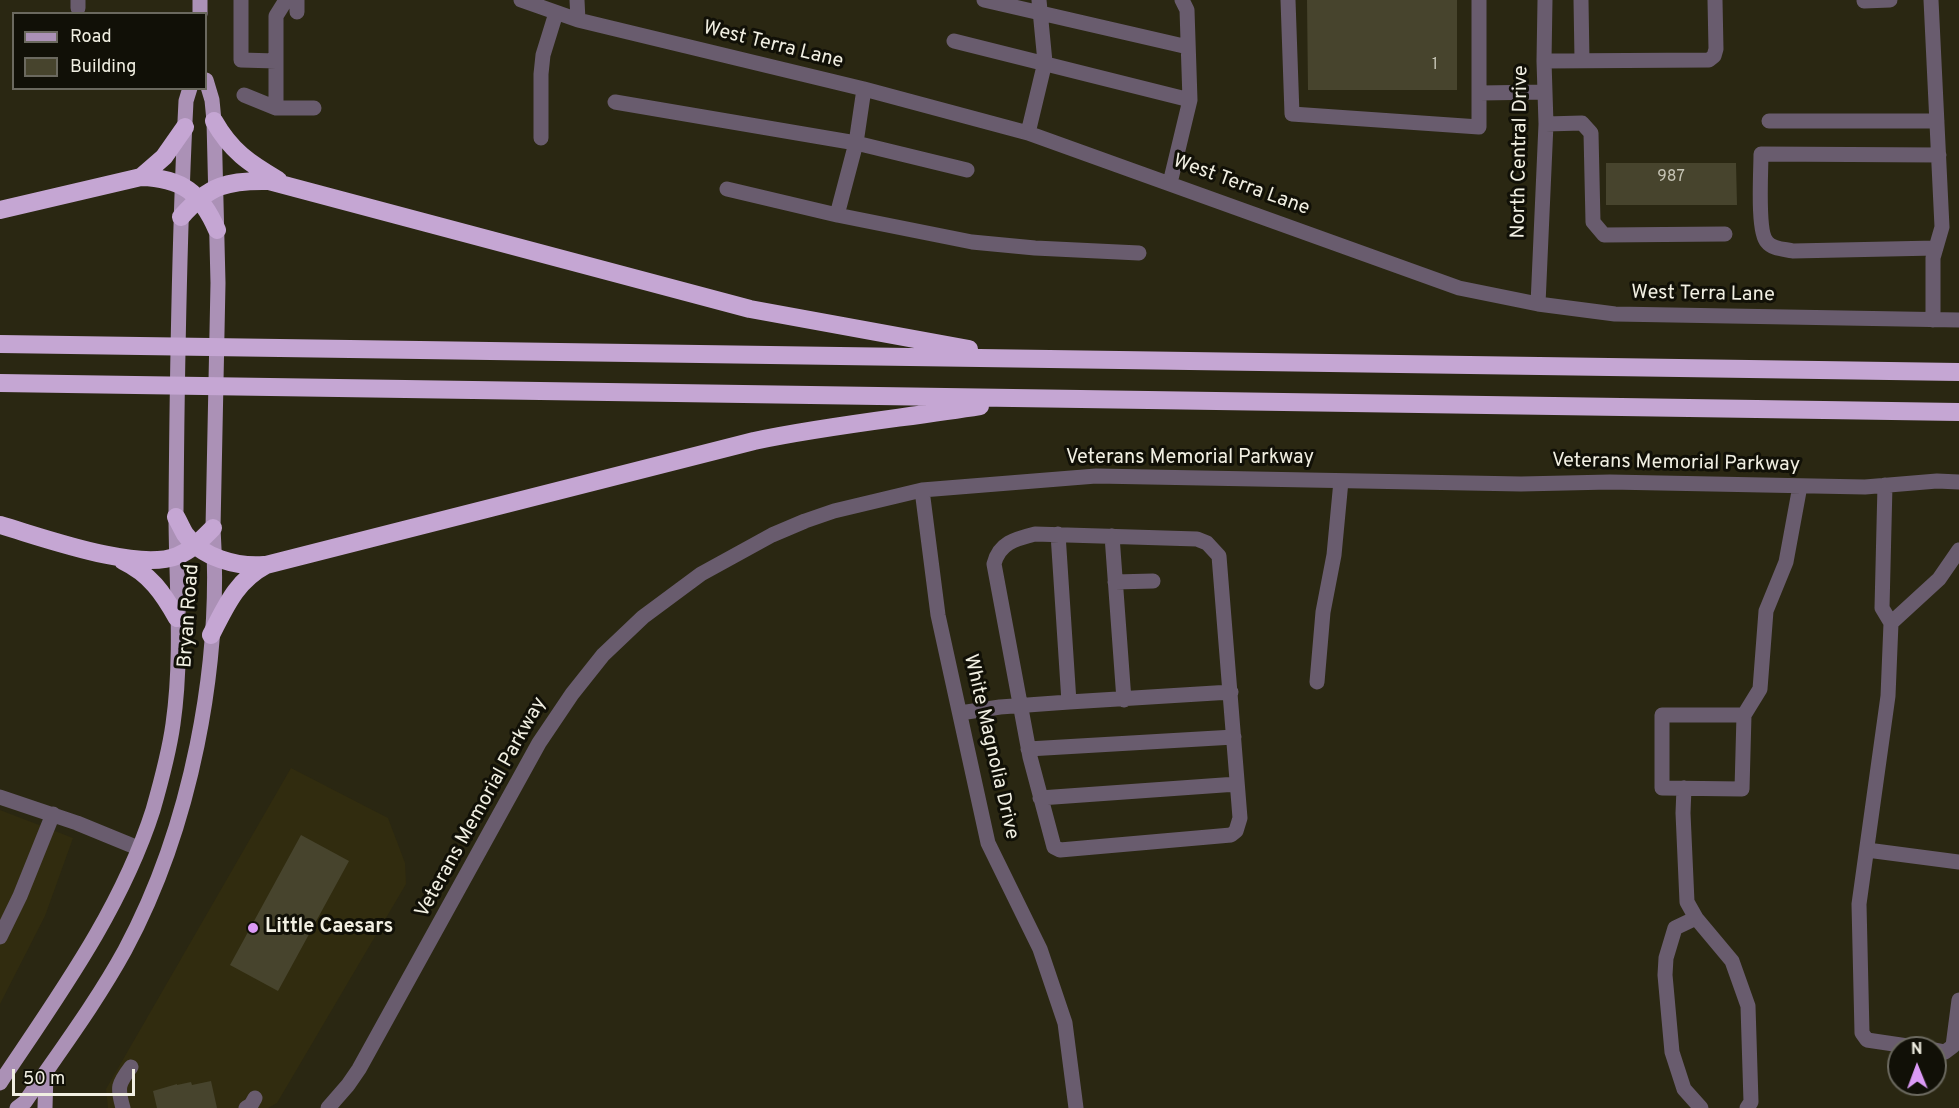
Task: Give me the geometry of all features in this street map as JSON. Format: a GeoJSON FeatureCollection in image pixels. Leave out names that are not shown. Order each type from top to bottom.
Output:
{"type":"FeatureCollection","features":[{"type":"Feature","properties":{"kind":"highway"},"geometry":{"type":"LineString","coordinates":[[214,121],[225,140],[235,151],[250,164],[284,184]]}},
{"type":"Feature","properties":{"kind":"highway"},"geometry":{"type":"LineString","coordinates":[[141,177],[164,158],[185,127]]}},
{"type":"Feature","properties":{"kind":"highway"},"geometry":{"type":"LineString","coordinates":[[0,210],[141,177],[166,179],[183,185],[198,198],[209,212],[217,230]]}},
{"type":"Feature","properties":{"kind":"highway"},"geometry":{"type":"LineString","coordinates":[[181,217],[198,198],[216,188],[242,181],[269,181],[750,309],[932,344],[1045,360]]}},
{"type":"Feature","properties":{"kind":"highway"},"geometry":{"type":"LineString","coordinates":[[0,344],[1959,372]]}},
{"type":"Feature","properties":{"kind":"highway"},"geometry":{"type":"LineString","coordinates":[[0,383],[1959,412]]}},
{"type":"Feature","properties":{"kind":"highway"},"geometry":{"type":"LineString","coordinates":[[176,517],[185,534],[196,545],[215,556],[233,564],[266,565],[808,429],[915,416],[1026,398]]}},
{"type":"Feature","properties":{"kind":"highway"},"geometry":{"type":"LineString","coordinates":[[0,525],[116,557],[140,560],[176,556],[196,545],[213,528]]}},
{"type":"Feature","properties":{"kind":"highway"},"geometry":{"type":"LineString","coordinates":[[116,557],[135,566],[149,578],[161,591],[177,618]]}},
{"type":"Feature","properties":{"kind":"highway"},"geometry":{"type":"LineString","coordinates":[[212,635],[237,588],[251,573],[266,565]]}},
{"type":"Feature","properties":{"kind":"main road","name":"Bryan Road"},"geometry":{"type":"LineString","coordinates":[[17,1108],[25,1102],[112,973],[139,921],[160,875],[182,808],[201,721],[212,635],[218,283],[214,121],[212,100],[207,83]]}},
{"type":"Feature","properties":{"kind":"main road","name":"Bryan Road"},"geometry":{"type":"LineString","coordinates":[[0,1083],[80,964],[104,922],[138,848],[152,811],[168,753],[178,665],[176,517],[179,283],[186,101],[189,90]]}},
{"type":"Feature","properties":{"kind":"main road"},"geometry":{"type":"LineString","coordinates":[[0,1064],[27,1043]]}},
{"type":"Feature","properties":{"kind":"main road"},"geometry":{"type":"LineString","coordinates":[[45,1108],[46,1071]]}},
{"type":"Feature","properties":{"kind":"street"},"geometry":{"type":"LineString","coordinates":[[241,0],[241,60],[276,61]]}},
{"type":"Feature","properties":{"kind":"street"},"geometry":{"type":"LineString","coordinates":[[276,108],[276,16],[286,0]]}},
{"type":"Feature","properties":{"kind":"street","name":"West Terra Lane"},"geometry":{"type":"LineString","coordinates":[[521,0],[578,20],[864,89],[1029,133],[1459,288],[1538,304],[1615,314],[1959,320]]}},
{"type":"Feature","properties":{"kind":"street"},"geometry":{"type":"LineString","coordinates":[[576,0],[578,20]]}},
{"type":"Feature","properties":{"kind":"street"},"geometry":{"type":"LineString","coordinates":[[984,0],[1040,7],[1188,47]]}},
{"type":"Feature","properties":{"kind":"street"},"geometry":{"type":"LineString","coordinates":[[1170,183],[1190,100],[1187,10],[1182,0]]}},
{"type":"Feature","properties":{"kind":"street"},"geometry":{"type":"LineString","coordinates":[[1288,0],[1292,114],[1479,127],[1479,0]]}},
{"type":"Feature","properties":{"kind":"street","name":"North Central Drive"},"geometry":{"type":"LineString","coordinates":[[1538,304],[1546,124],[1545,0]]}},
{"type":"Feature","properties":{"kind":"street"},"geometry":{"type":"LineString","coordinates":[[1581,0],[1582,60]]}},
{"type":"Feature","properties":{"kind":"street"},"geometry":{"type":"LineString","coordinates":[[1544,60],[1709,60],[1714,56],[1716,49],[1715,0]]}},
{"type":"Feature","properties":{"kind":"street"},"geometry":{"type":"LineString","coordinates":[[1863,1],[1890,0]]}},
{"type":"Feature","properties":{"kind":"street"},"geometry":{"type":"LineString","coordinates":[[1930,0],[1942,227],[1933,258],[1933,320]]}},
{"type":"Feature","properties":{"kind":"street"},"geometry":{"type":"LineString","coordinates":[[1029,133],[1045,62],[1040,7]]}},
{"type":"Feature","properties":{"kind":"street"},"geometry":{"type":"LineString","coordinates":[[541,138],[543,55],[556,12]]}},
{"type":"Feature","properties":{"kind":"street"},"geometry":{"type":"LineString","coordinates":[[954,41],[1190,100]]}},
{"type":"Feature","properties":{"kind":"street"},"geometry":{"type":"LineString","coordinates":[[837,215],[856,143],[864,89]]}},
{"type":"Feature","properties":{"kind":"street"},"geometry":{"type":"LineString","coordinates":[[1480,93],[1545,92]]}},
{"type":"Feature","properties":{"kind":"street"},"geometry":{"type":"LineString","coordinates":[[244,95],[276,108],[314,108]]}},
{"type":"Feature","properties":{"kind":"street"},"geometry":{"type":"LineString","coordinates":[[615,102],[856,143],[967,170]]}},
{"type":"Feature","properties":{"kind":"street"},"geometry":{"type":"LineString","coordinates":[[1769,121],[1937,121]]}},
{"type":"Feature","properties":{"kind":"street"},"geometry":{"type":"LineString","coordinates":[[1546,124],[1582,123],[1591,133],[1593,222],[1604,235],[1725,234]]}},
{"type":"Feature","properties":{"kind":"street"},"geometry":{"type":"LineString","coordinates":[[1936,248],[1793,251],[1777,248],[1767,243],[1761,231],[1761,154],[1938,155]]}},
{"type":"Feature","properties":{"kind":"street"},"geometry":{"type":"LineString","coordinates":[[727,189],[837,215],[972,242],[1035,248],[1139,253]]}},
{"type":"Feature","properties":{"kind":"street","name":"Veterans Memorial Parkway"},"geometry":{"type":"LineString","coordinates":[[328,1108],[348,1085],[369,1051],[539,743],[572,693],[603,656],[643,617],[670,596],[736,553],[772,535],[824,514],[922,490],[1096,476],[1521,484],[1610,482],[1865,487],[1936,481],[1959,482]]}},
{"type":"Feature","properties":{"kind":"street"},"geometry":{"type":"LineString","coordinates":[[1317,682],[1323,612],[1334,555],[1341,481]]}},
{"type":"Feature","properties":{"kind":"street"},"geometry":{"type":"LineString","coordinates":[[1885,485],[1882,608],[1891,623],[1888,696],[1859,904],[1862,1033],[1867,1040],[1887,1043]]}},
{"type":"Feature","properties":{"kind":"street"},"geometry":{"type":"LineString","coordinates":[[1744,715],[1662,715],[1662,788],[1742,789],[1744,715],[1760,688],[1766,612],[1786,562],[1800,486]]}},
{"type":"Feature","properties":{"kind":"street","name":"White Magnolia Drive"},"geometry":{"type":"LineString","coordinates":[[922,490],[938,615],[988,843],[1040,949],[1065,1023],[1076,1108]]}},
{"type":"Feature","properties":{"kind":"street"},"geometry":{"type":"LineString","coordinates":[[1035,534],[1058,534],[1197,539],[1207,543],[1219,556],[1222,571],[1225,692],[1234,737],[1240,818],[1236,831],[1231,835],[1060,850],[1054,847],[1028,749],[994,564],[996,555],[1007,543],[1035,534]]}},
{"type":"Feature","properties":{"kind":"street"},"geometry":{"type":"LineString","coordinates":[[1058,534],[1070,702]]}},
{"type":"Feature","properties":{"kind":"street"},"geometry":{"type":"LineString","coordinates":[[1112,536],[1124,695]]}},
{"type":"Feature","properties":{"kind":"street"},"geometry":{"type":"LineString","coordinates":[[1891,623],[1939,579],[1959,550]]}},
{"type":"Feature","properties":{"kind":"street"},"geometry":{"type":"LineString","coordinates":[[1115,582],[1153,581]]}},
{"type":"Feature","properties":{"kind":"street"},"geometry":{"type":"LineString","coordinates":[[960,713],[1124,695],[1225,692]]}},
{"type":"Feature","properties":{"kind":"street"},"geometry":{"type":"LineString","coordinates":[[1028,749],[1234,737]]}},
{"type":"Feature","properties":{"kind":"street"},"geometry":{"type":"LineString","coordinates":[[1040,798],[1237,784]]}},
{"type":"Feature","properties":{"kind":"street"},"geometry":{"type":"LineString","coordinates":[[1684,788],[1687,902],[1696,918],[1732,961],[1748,1006],[1751,1102],[1747,1108]]}},
{"type":"Feature","properties":{"kind":"street"},"geometry":{"type":"LineString","coordinates":[[0,797],[53,814],[138,848]]}},
{"type":"Feature","properties":{"kind":"street"},"geometry":{"type":"LineString","coordinates":[[0,937],[20,896],[53,814]]}},
{"type":"Feature","properties":{"kind":"street"},"geometry":{"type":"LineString","coordinates":[[1867,849],[1959,862]]}},
{"type":"Feature","properties":{"kind":"street"},"geometry":{"type":"LineString","coordinates":[[1696,918],[1675,928],[1666,958],[1665,975],[1672,1052],[1684,1089],[1701,1108]]}},
{"type":"Feature","properties":{"kind":"street"},"geometry":{"type":"LineString","coordinates":[[1947,1050],[1953,1046],[1959,1000]]}},
{"type":"Feature","properties":{"kind":"street"},"geometry":{"type":"LineString","coordinates":[[123,1108],[119,1083],[131,1067]]}},
{"type":"Feature","properties":{"kind":"shaded area"},"geometry":{"type":"Polygon","coordinates":[[[291,768],[388,818],[405,863],[406,884],[277,1103],[268,1108],[108,1108],[106,1089],[291,768]]]}},
{"type":"Feature","properties":{"kind":"shaded area"},"geometry":{"type":"Polygon","coordinates":[[[0,810],[73,838],[45,916],[0,1004],[0,810]]]}},
{"type":"Feature","properties":{"kind":"building"},"geometry":{"type":"Polygon","coordinates":[[[1307,0],[1457,0],[1457,90],[1308,90],[1307,0]]]}},
{"type":"Feature","properties":{"kind":"building"},"geometry":{"type":"Polygon","coordinates":[[[1606,163],[1736,163],[1737,205],[1606,205],[1606,163]]]}},
{"type":"Feature","properties":{"kind":"building"},"geometry":{"type":"Polygon","coordinates":[[[301,835],[349,861],[278,991],[230,965],[301,835]]]}},
{"type":"Feature","properties":{"kind":"building"},"geometry":{"type":"Polygon","coordinates":[[[211,1081],[217,1108],[157,1108],[153,1091],[177,1084],[191,1082],[192,1085],[211,1081]]]}},
{"type":"Feature","properties":{"kind":"place","name":"Little Caesars"},"geometry":{"type":"Point","coordinates":[253,928]}}]}
